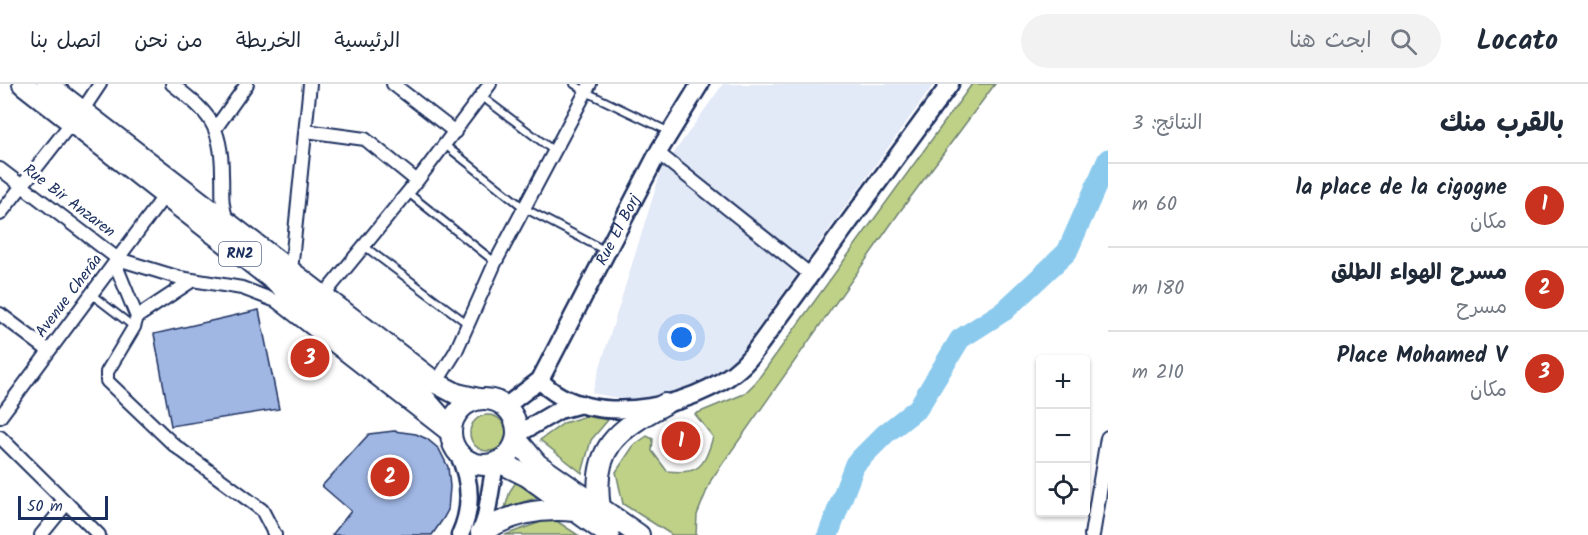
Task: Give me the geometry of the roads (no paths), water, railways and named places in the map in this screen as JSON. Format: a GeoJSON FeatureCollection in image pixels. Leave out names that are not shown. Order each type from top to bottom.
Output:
{"type":"FeatureCollection","features":[{"type":"Feature","properties":{"kind":"highway","name":"RN2"},"geometry":{"type":"LineString","coordinates":[[23,84],[77,116],[230,225],[436,383],[457,394],[498,401],[506,406]]}},
{"type":"Feature","properties":{"kind":"highway","name":"RN2"},"geometry":{"type":"LineString","coordinates":[[47,84],[77,116],[165,195],[424,398],[471,463],[497,463],[527,476],[609,535]]}},
{"type":"Feature","properties":{"kind":"highway"},"geometry":{"type":"LineString","coordinates":[[453,439],[453,420],[463,406],[479,399]]}},
{"type":"Feature","properties":{"kind":"highway"},"geometry":{"type":"LineString","coordinates":[[600,508],[597,486],[599,465],[608,445],[622,429],[665,404]]}},
{"type":"Feature","properties":{"kind":"highway"},"geometry":{"type":"LineString","coordinates":[[497,463],[510,453],[517,437],[516,422],[506,406]]}},
{"type":"Feature","properties":{"kind":"highway"},"geometry":{"type":"LineString","coordinates":[[517,437],[537,464],[639,535]]}},
{"type":"Feature","properties":{"kind":"highway"},"geometry":{"type":"LineString","coordinates":[[480,534],[506,519],[533,511],[575,511]]}},
{"type":"Feature","properties":{"kind":"main road","name":"Rue El Borj"},"geometry":{"type":"LineString","coordinates":[[540,380],[658,153],[700,84]]}},
{"type":"Feature","properties":{"kind":"main road"},"geometry":{"type":"LineString","coordinates":[[506,406],[540,380],[560,396],[581,404],[623,410],[665,404],[721,383],[738,371],[951,84]]}},
{"type":"Feature","properties":{"kind":"main road"},"geometry":{"type":"LineString","coordinates":[[517,437],[552,413],[581,404]]}},
{"type":"Feature","properties":{"kind":"main road"},"geometry":{"type":"LineString","coordinates":[[453,439],[465,468],[470,492],[467,516],[460,535]]}},
{"type":"Feature","properties":{"kind":"main road"},"geometry":{"type":"LineString","coordinates":[[480,534],[497,463]]}},
{"type":"Feature","properties":{"kind":"street"},"geometry":{"type":"LineString","coordinates":[[0,214],[100,84]]}},
{"type":"Feature","properties":{"kind":"street"},"geometry":{"type":"LineString","coordinates":[[172,84],[202,108],[215,129],[222,164],[223,207],[230,225]]}},
{"type":"Feature","properties":{"kind":"street"},"geometry":{"type":"LineString","coordinates":[[215,129],[247,84]]}},
{"type":"Feature","properties":{"kind":"street"},"geometry":{"type":"LineString","coordinates":[[291,271],[310,84]]}},
{"type":"Feature","properties":{"kind":"street"},"geometry":{"type":"LineString","coordinates":[[393,84],[411,88],[455,132]]}},
{"type":"Feature","properties":{"kind":"street"},"geometry":{"type":"LineString","coordinates":[[323,297],[417,181],[490,84]]}},
{"type":"Feature","properties":{"kind":"street"},"geometry":{"type":"LineString","coordinates":[[436,383],[469,324],[495,263],[588,88]]}},
{"type":"Feature","properties":{"kind":"street"},"geometry":{"type":"LineString","coordinates":[[306,131],[365,139],[417,181]]}},
{"type":"Feature","properties":{"kind":"street"},"geometry":{"type":"LineString","coordinates":[[658,153],[811,275]]}},
{"type":"Feature","properties":{"kind":"street","name":"Rue Bir Anzaren"},"geometry":{"type":"LineString","coordinates":[[0,169],[117,261]]}},
{"type":"Feature","properties":{"kind":"street","name":"Avenue Cherâa"},"geometry":{"type":"LineString","coordinates":[[0,417],[165,195]]}},
{"type":"Feature","properties":{"kind":"street"},"geometry":{"type":"LineString","coordinates":[[117,261],[193,280],[242,288],[276,301],[453,439]]}},
{"type":"Feature","properties":{"kind":"street"},"geometry":{"type":"LineString","coordinates":[[117,261],[136,322]]}},
{"type":"Feature","properties":{"kind":"street"},"geometry":{"type":"LineString","coordinates":[[193,280],[136,322],[106,376],[110,385],[174,445],[262,510],[275,535]]}},
{"type":"Feature","properties":{"kind":"street"},"geometry":{"type":"LineString","coordinates":[[0,314],[49,351]]}},
{"type":"Feature","properties":{"kind":"street"},"geometry":{"type":"LineString","coordinates":[[0,437],[99,535]]}},
{"type":"Feature","properties":{"kind":"street"},"geometry":{"type":"LineString","coordinates":[[1092,535],[1108,438]]}},
{"type":"Feature","properties":{"kind":"street"},"geometry":{"type":"LineString","coordinates":[[41,535],[68,503]]}},
{"type":"Feature","properties":{"kind":"lane"},"geometry":{"type":"LineString","coordinates":[[574,84],[588,88],[671,133]]}},
{"type":"Feature","properties":{"kind":"lane"},"geometry":{"type":"LineString","coordinates":[[482,96],[554,151]]}},
{"type":"Feature","properties":{"kind":"lane"},"geometry":{"type":"LineString","coordinates":[[445,145],[524,208],[608,252]]}},
{"type":"Feature","properties":{"kind":"lane"},"geometry":{"type":"LineString","coordinates":[[407,192],[495,263]]}},
{"type":"Feature","properties":{"kind":"lane"},"geometry":{"type":"LineString","coordinates":[[364,246],[469,324]]}},
{"type":"Feature","properties":{"kind":"lane"},"geometry":{"type":"LineString","coordinates":[[91,294],[136,322]]}},
{"type":"Feature","properties":{"kind":"waterway"},"geometry":{"type":"LineString","coordinates":[[828,535],[855,464],[885,434],[918,408],[960,339],[1004,311],[1067,252],[1108,159]]}},
{"type":"Feature","properties":{"kind":"place","name":"Place Mohamed V"},"geometry":{"type":"Point","coordinates":[310,358]}},
{"type":"Feature","properties":{"kind":"place","name":"la place de la cigogne"},"geometry":{"type":"Point","coordinates":[681,441]}},
{"type":"Feature","properties":{"kind":"place","name":"مسرح الهواء الطلق"},"geometry":{"type":"Point","coordinates":[390,477]}}]}
